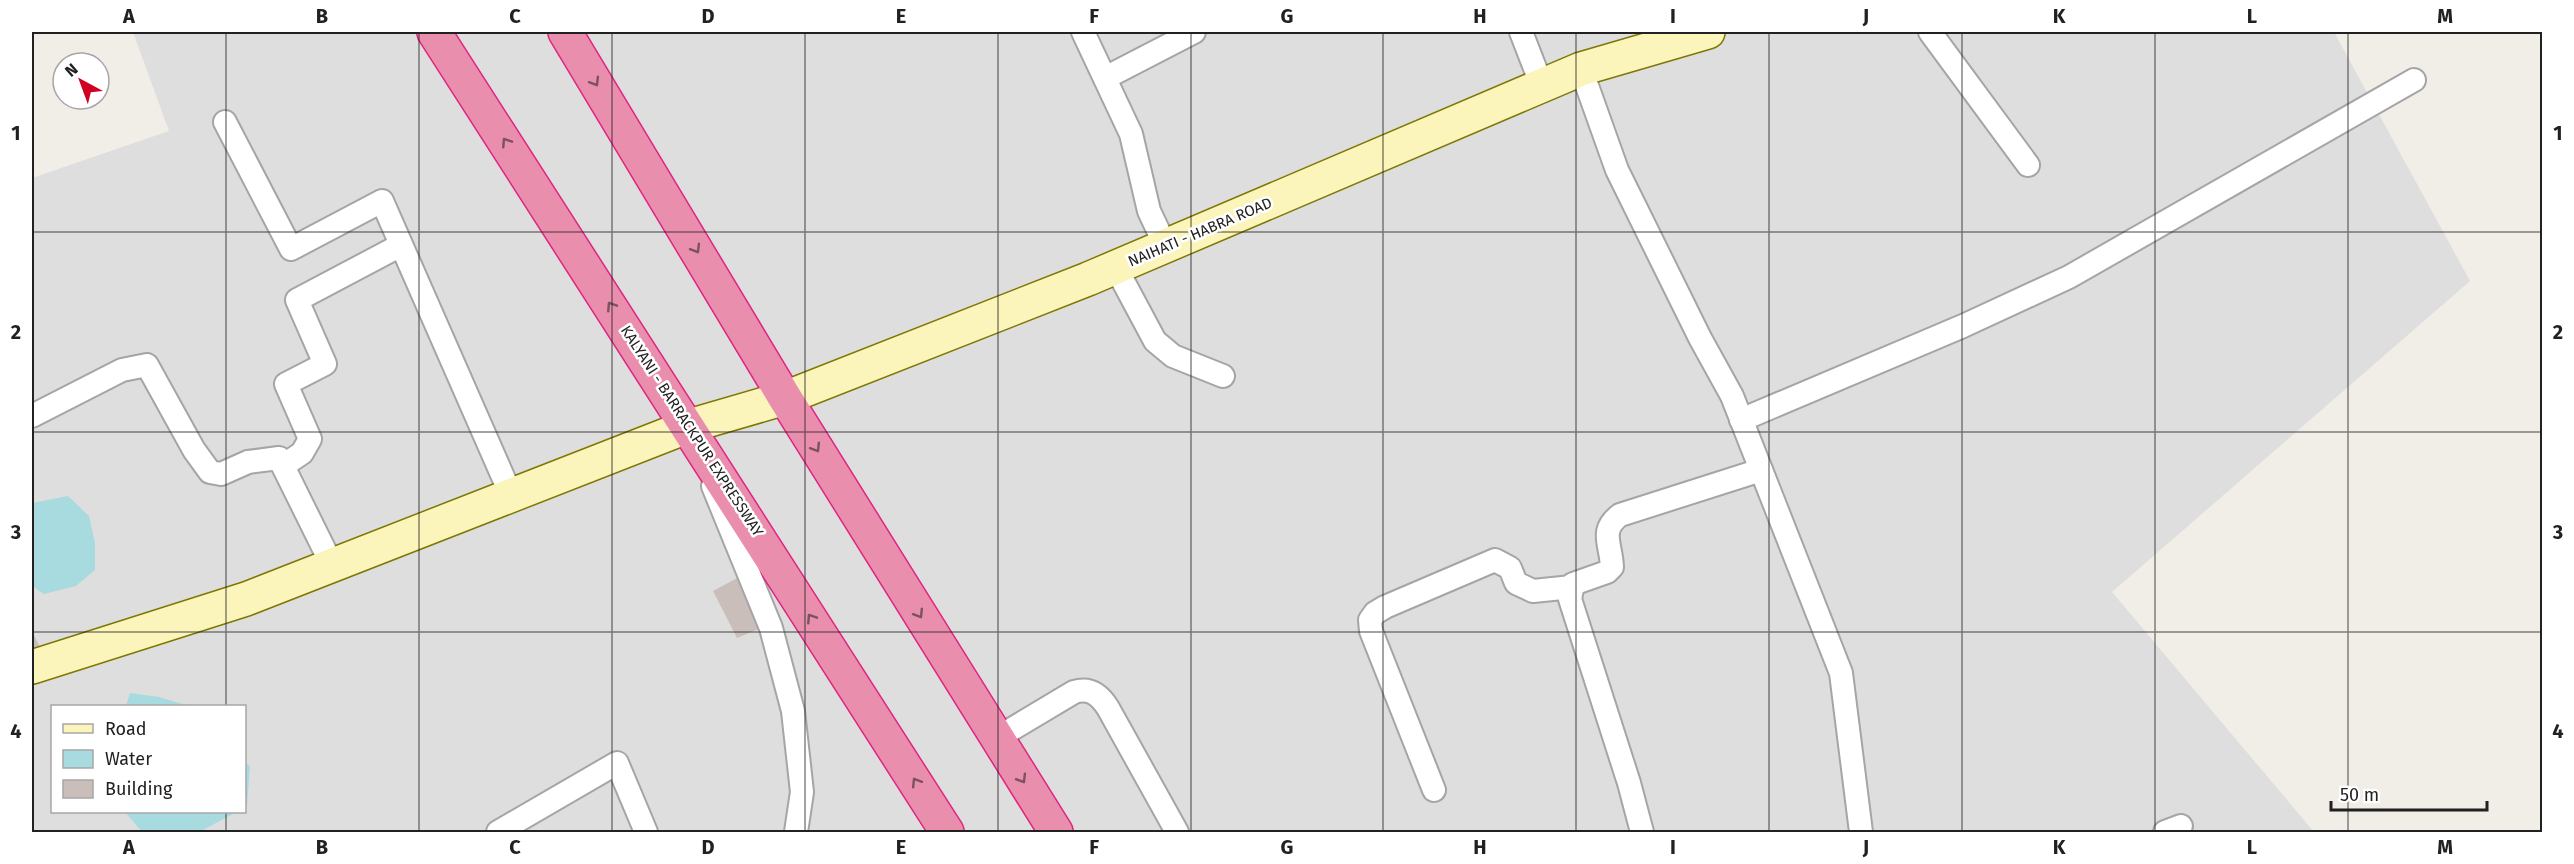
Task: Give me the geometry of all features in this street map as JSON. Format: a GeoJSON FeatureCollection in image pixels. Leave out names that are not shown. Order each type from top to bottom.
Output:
{"type":"FeatureCollection","features":[{"type":"Feature","properties":{"kind":"highway","name":"KALYANI - BARRACKPUR EXPRESSWAY"},"geometry":{"type":"LineString","coordinates":[[434,32],[689,426],[946,832]]}},
{"type":"Feature","properties":{"kind":"highway"},"geometry":{"type":"LineString","coordinates":[[565,32],[785,398],[1056,832]]}},
{"type":"Feature","properties":{"kind":"main road","name":"NAIHATI - HABRA ROAD"},"geometry":{"type":"LineString","coordinates":[[32,667],[246,599],[689,426],[785,398],[1166,247],[1581,69],[1708,32]]}},
{"type":"Feature","properties":{"kind":"street"},"geometry":{"type":"LineString","coordinates":[[1083,32],[1131,134],[1149,211],[1166,247]]}},
{"type":"Feature","properties":{"kind":"street"},"geometry":{"type":"LineString","coordinates":[[1105,78],[1194,32]]}},
{"type":"Feature","properties":{"kind":"street"},"geometry":{"type":"LineString","coordinates":[[1521,32],[1542,86]]}},
{"type":"Feature","properties":{"kind":"street"},"geometry":{"type":"LineString","coordinates":[[1930,32],[2028,165]]}},
{"type":"Feature","properties":{"kind":"street"},"geometry":{"type":"LineString","coordinates":[[1581,69],[1617,170],[1700,338],[1732,396],[1841,673],[1861,832]]}},
{"type":"Feature","properties":{"kind":"street"},"geometry":{"type":"LineString","coordinates":[[1741,420],[1963,326],[2069,277],[2414,80]]}},
{"type":"Feature","properties":{"kind":"street"},"geometry":{"type":"LineString","coordinates":[[225,122],[291,249],[382,201],[511,495]]}},
{"type":"Feature","properties":{"kind":"street"},"geometry":{"type":"LineString","coordinates":[[284,465],[302,453],[310,439],[286,384],[325,364],[297,300],[400,245]]}},
{"type":"Feature","properties":{"kind":"street"},"geometry":{"type":"LineString","coordinates":[[1116,267],[1155,341],[1163,351],[1223,376]]}},
{"type":"Feature","properties":{"kind":"street"},"geometry":{"type":"LineString","coordinates":[[32,416],[122,370],[147,365],[194,450],[210,472],[221,474],[248,462],[279,458],[332,565]]}},
{"type":"Feature","properties":{"kind":"street"},"geometry":{"type":"LineString","coordinates":[[689,426],[771,628],[793,711],[802,792],[796,832]]}},
{"type":"Feature","properties":{"kind":"street"},"geometry":{"type":"LineString","coordinates":[[1642,832],[1629,783],[1569,599],[1572,587],[1580,580],[1607,572],[1612,567],[1607,532],[1609,524],[1620,515],[1761,470]]}},
{"type":"Feature","properties":{"kind":"street"},"geometry":{"type":"LineString","coordinates":[[1434,790],[1371,631],[1370,620],[1375,613],[1385,607],[1495,560],[1510,568],[1516,583],[1533,591],[1572,587]]}},
{"type":"Feature","properties":{"kind":"street"},"geometry":{"type":"LineString","coordinates":[[997,738],[1074,692],[1084,689],[1093,692],[1108,708],[1177,832]]}},
{"type":"Feature","properties":{"kind":"street"},"geometry":{"type":"LineString","coordinates":[[498,832],[617,763],[646,832]]}},
{"type":"Feature","properties":{"kind":"shaded area"},"geometry":{"type":"Polygon","coordinates":[[[133,32],[2334,32],[2470,281],[2112,592],[2314,832],[32,832],[32,178],[169,131],[133,32]]]}},
{"type":"Feature","properties":{"kind":"water"},"geometry":{"type":"Polygon","coordinates":[[[68,496],[89,516],[95,543],[95,570],[76,586],[44,594],[32,586],[32,503],[68,496]]]}},
{"type":"Feature","properties":{"kind":"water"},"geometry":{"type":"Polygon","coordinates":[[[130,693],[159,697],[186,705],[126,705],[130,693]]]}},
{"type":"Feature","properties":{"kind":"water"},"geometry":{"type":"Polygon","coordinates":[[[246,763],[250,766],[246,807],[246,763]]]}},
{"type":"Feature","properties":{"kind":"water"},"geometry":{"type":"Polygon","coordinates":[[[126,813],[235,813],[199,832],[142,832],[126,813]]]}},
{"type":"Feature","properties":{"kind":"building"},"geometry":{"type":"Polygon","coordinates":[[[741,576],[761,628],[737,638],[713,591],[741,576]]]}},
{"type":"Feature","properties":{"kind":"building"},"geometry":{"type":"Polygon","coordinates":[[[32,631],[40,647],[32,651],[32,631]]]}}]}
